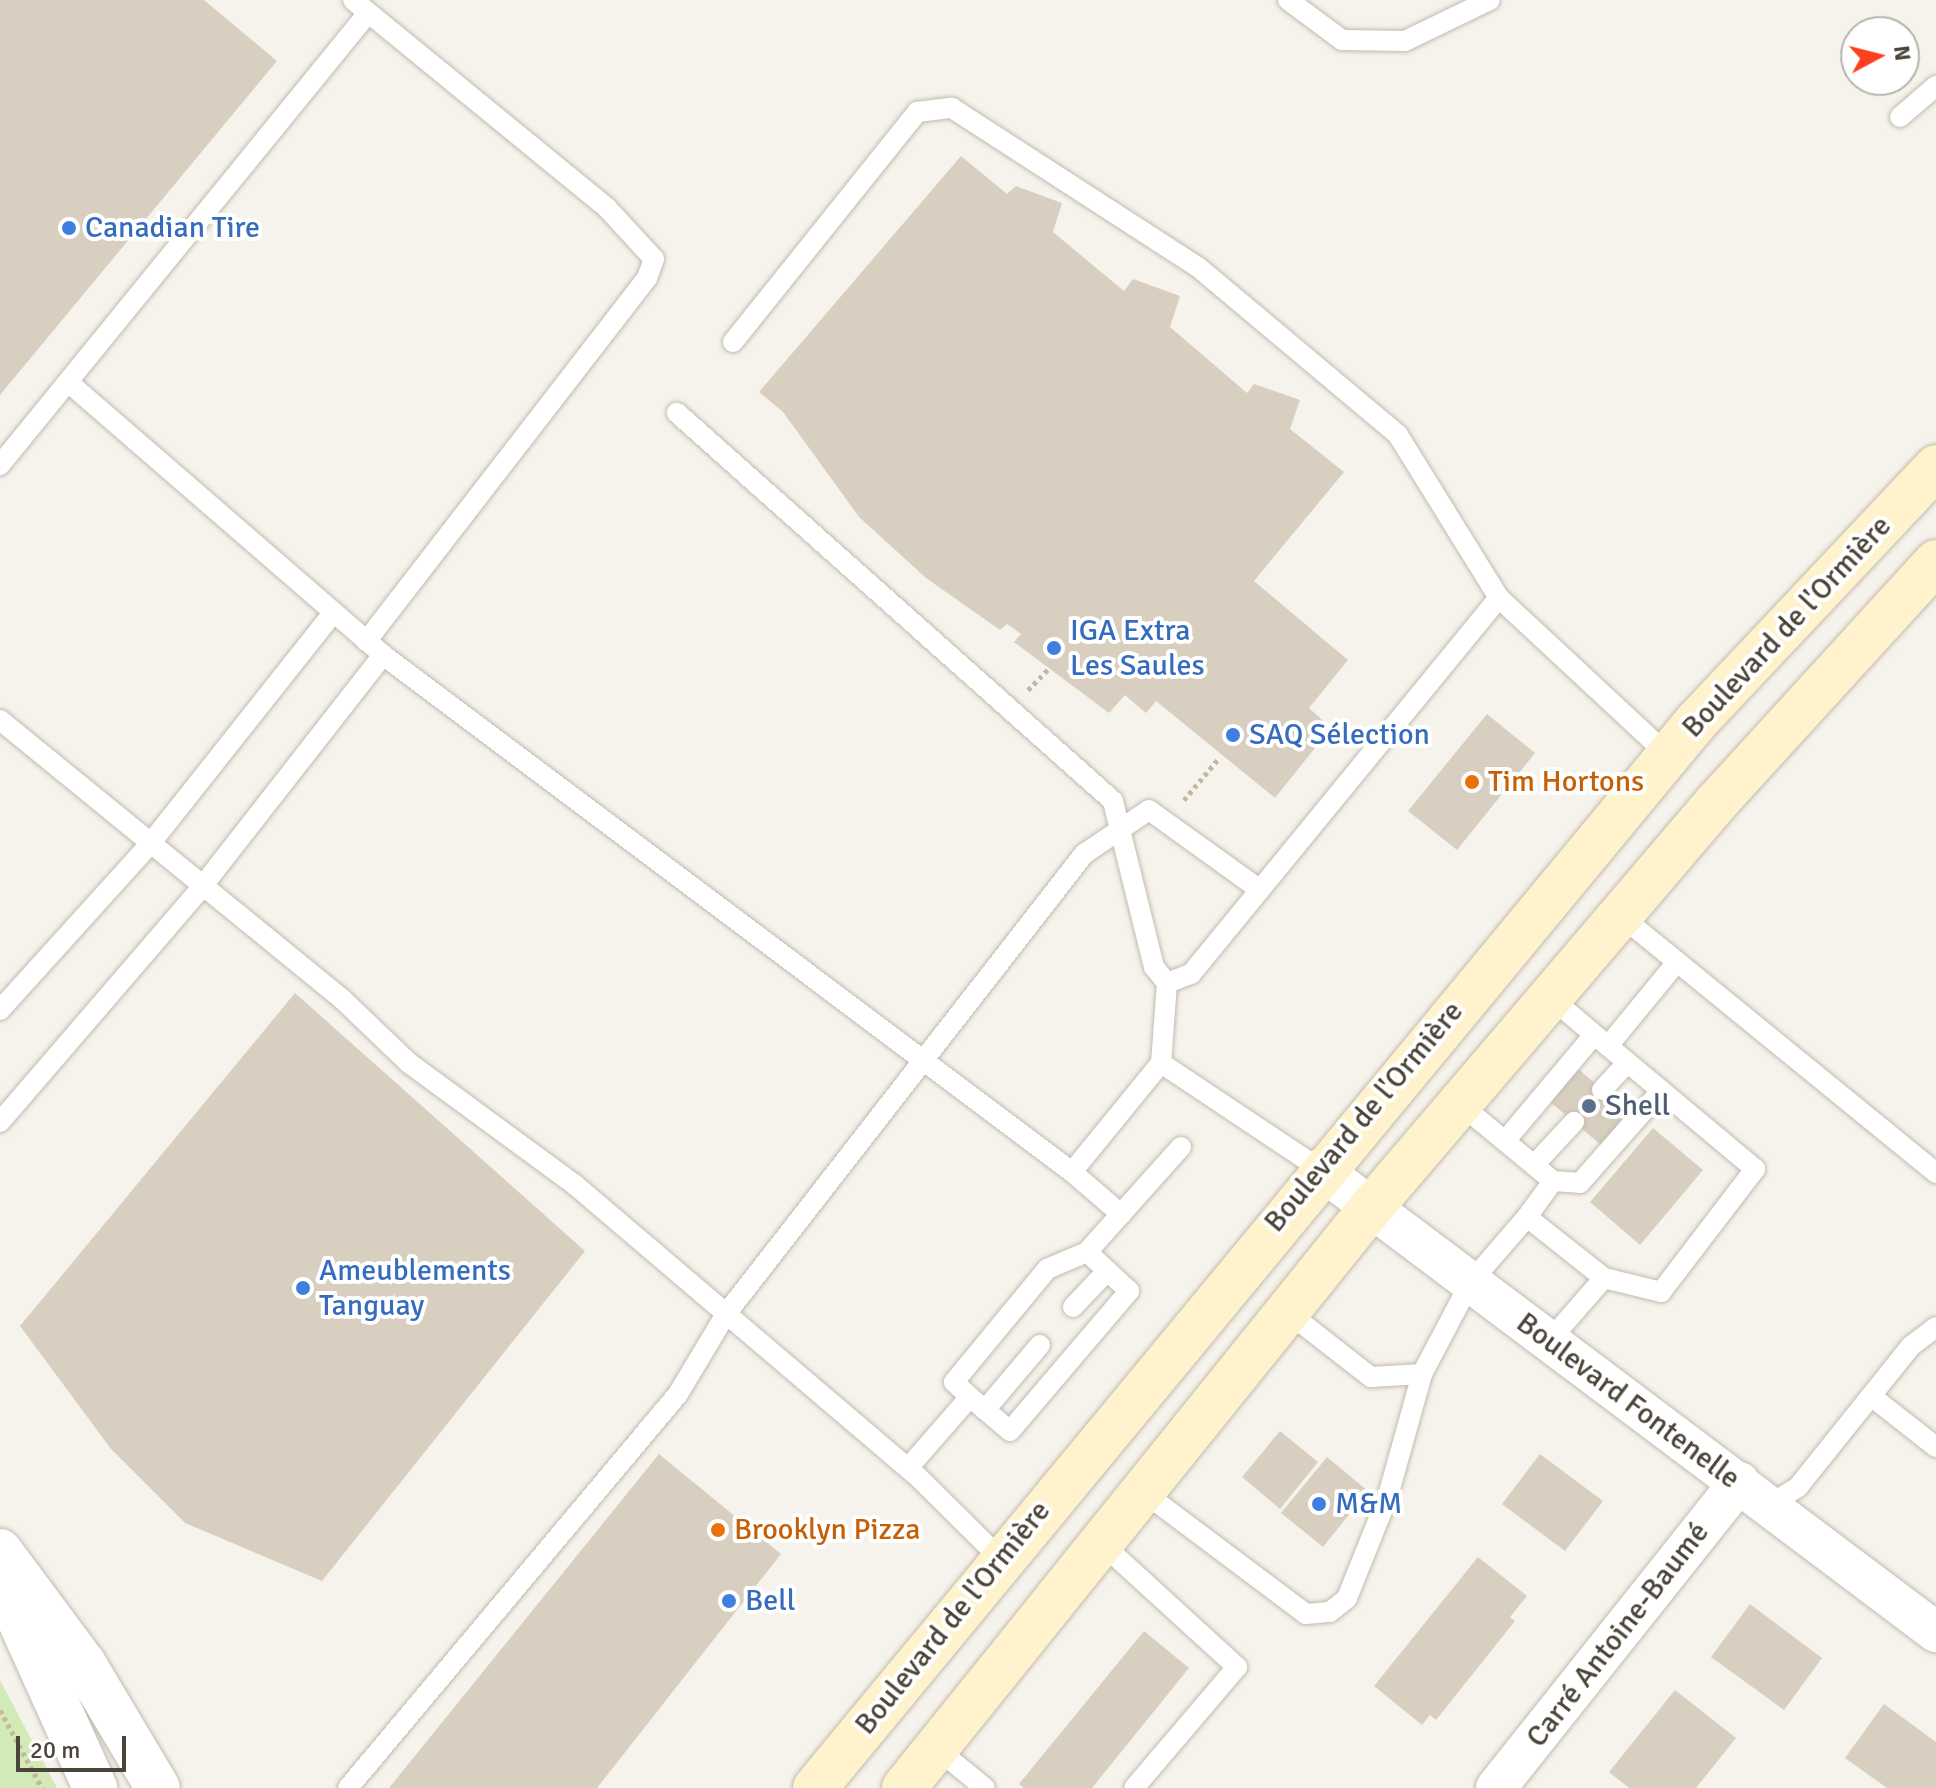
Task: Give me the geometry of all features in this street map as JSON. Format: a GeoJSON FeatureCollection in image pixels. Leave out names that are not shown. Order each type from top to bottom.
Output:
{"type":"FeatureCollection","features":[{"type":"Feature","properties":{"kind":"main road","name":"Boulevard de l'Ormière"},"geometry":{"type":"LineString","coordinates":[[815,1788],[1320,1169],[1668,755],[1936,467]]}},
{"type":"Feature","properties":{"kind":"main road"},"geometry":{"type":"LineString","coordinates":[[905,1788],[1099,1541],[1290,1314],[1369,1210],[1621,916],[1936,562]]}},
{"type":"Feature","properties":{"kind":"street","name":"Boulevard Fontenelle"},"geometry":{"type":"LineString","coordinates":[[1320,1169],[1369,1210],[1936,1632]]}},
{"type":"Feature","properties":{"kind":"street","name":"Carré Antoine-Baumé"},"geometry":{"type":"LineString","coordinates":[[1496,1788],[1752,1494]]}},
{"type":"Feature","properties":{"kind":"street"},"geometry":{"type":"LineString","coordinates":[[0,1551],[84,1664],[158,1788]]}},
{"type":"Feature","properties":{"kind":"street"},"geometry":{"type":"LineString","coordinates":[[0,1576],[95,1788]]}},
{"type":"Feature","properties":{"kind":"lane"},"geometry":{"type":"LineString","coordinates":[[1288,0],[1342,40],[1405,41],[1490,0]]}},
{"type":"Feature","properties":{"kind":"lane"},"geometry":{"type":"LineString","coordinates":[[0,465],[360,6],[607,208],[654,259],[647,278],[366,641]]}},
{"type":"Feature","properties":{"kind":"lane"},"geometry":{"type":"LineString","coordinates":[[1900,117],[1936,86]]}},
{"type":"Feature","properties":{"kind":"lane"},"geometry":{"type":"LineString","coordinates":[[733,342],[917,112],[952,108],[1198,267],[1398,435],[1499,598],[1668,755]]}},
{"type":"Feature","properties":{"kind":"lane"},"geometry":{"type":"LineString","coordinates":[[68,382],[383,655],[600,824],[923,1058],[1072,1172],[1121,1214]]}},
{"type":"Feature","properties":{"kind":"lane"},"geometry":{"type":"LineString","coordinates":[[677,413],[1113,801],[1154,967],[1167,983],[1161,1063],[1072,1172]]}},
{"type":"Feature","properties":{"kind":"lane"},"geometry":{"type":"LineString","coordinates":[[1167,983],[1191,974],[1256,887],[1336,803],[1499,598]]}},
{"type":"Feature","properties":{"kind":"lane"},"geometry":{"type":"LineString","coordinates":[[0,1010],[150,844],[333,613]]}},
{"type":"Feature","properties":{"kind":"lane"},"geometry":{"type":"LineString","coordinates":[[0,1122],[201,888],[383,655]]}},
{"type":"Feature","properties":{"kind":"lane"},"geometry":{"type":"LineString","coordinates":[[0,720],[201,888],[726,1314],[908,1468],[1001,1559]]}},
{"type":"Feature","properties":{"kind":"lane"},"geometry":{"type":"LineString","coordinates":[[348,1788],[678,1394],[726,1314],[1037,907],[1119,825],[1149,810],[1256,887]]}},
{"type":"Feature","properties":{"kind":"lane"},"geometry":{"type":"LineString","coordinates":[[1621,916],[1936,1173]]}},
{"type":"Feature","properties":{"kind":"lane"},"geometry":{"type":"LineString","coordinates":[[1505,1141],[1677,962]]}},
{"type":"Feature","properties":{"kind":"lane"},"geometry":{"type":"LineString","coordinates":[[1527,1217],[1604,1278],[1661,1292],[1755,1169],[1551,998]]}},
{"type":"Feature","properties":{"kind":"lane"},"geometry":{"type":"LineString","coordinates":[[1161,1063],[1320,1169]]}},
{"type":"Feature","properties":{"kind":"lane"},"geometry":{"type":"LineString","coordinates":[[1602,1090],[1627,1063]]}},
{"type":"Feature","properties":{"kind":"lane"},"geometry":{"type":"LineString","coordinates":[[1460,1104],[1553,1181],[1580,1183],[1661,1091]]}},
{"type":"Feature","properties":{"kind":"lane"},"geometry":{"type":"LineString","coordinates":[[1534,1165],[1574,1122]]}},
{"type":"Feature","properties":{"kind":"lane"},"geometry":{"type":"LineString","coordinates":[[1087,1252],[1129,1291],[1010,1431],[954,1382],[1047,1269],[1087,1252],[1181,1147]]}},
{"type":"Feature","properties":{"kind":"lane"},"geometry":{"type":"LineString","coordinates":[[1142,1491],[1306,1614],[1330,1612],[1347,1598],[1388,1496],[1422,1374],[1470,1283],[1527,1217],[1553,1181]]}},
{"type":"Feature","properties":{"kind":"lane"},"geometry":{"type":"LineString","coordinates":[[1073,1307],[1107,1271]]}},
{"type":"Feature","properties":{"kind":"lane"},"geometry":{"type":"LineString","coordinates":[[1549,1341],[1604,1278]]}},
{"type":"Feature","properties":{"kind":"lane"},"geometry":{"type":"LineString","coordinates":[[1290,1314],[1371,1377],[1422,1374]]}},
{"type":"Feature","properties":{"kind":"lane"},"geometry":{"type":"LineString","coordinates":[[1752,1494],[1798,1487],[1871,1396],[1936,1327]]}},
{"type":"Feature","properties":{"kind":"lane"},"geometry":{"type":"LineString","coordinates":[[908,1468],[1040,1345]]}},
{"type":"Feature","properties":{"kind":"lane"},"geometry":{"type":"LineString","coordinates":[[1871,1396],[1936,1447]]}},
{"type":"Feature","properties":{"kind":"lane"},"geometry":{"type":"LineString","coordinates":[[1099,1541],[1237,1667],[1134,1788]]}},
{"type":"Feature","properties":{"kind":"lane"},"geometry":{"type":"LineString","coordinates":[[936,1748],[985,1788]]}},
{"type":"Feature","properties":{"kind":"path"},"geometry":{"type":"LineString","coordinates":[[1034,683],[1049,668]]}},
{"type":"Feature","properties":{"kind":"path"},"geometry":{"type":"LineString","coordinates":[[1165,822],[1219,758]]}},
{"type":"Feature","properties":{"kind":"path"},"geometry":{"type":"LineString","coordinates":[[0,1710],[42,1788]]}},
{"type":"Feature","properties":{"kind":"green space"},"geometry":{"type":"Polygon","coordinates":[[[0,1680],[57,1788],[0,1788],[0,1680]]]}},
{"type":"Feature","properties":{"kind":"building","name":"Canadian Tire"},"geometry":{"type":"Polygon","coordinates":[[[0,0],[204,0],[277,61],[0,395],[0,0]]]}},
{"type":"Feature","properties":{"kind":"building"},"geometry":{"type":"Polygon","coordinates":[[[961,156],[1007,194],[1016,186],[1062,203],[1053,232],[1124,291],[1133,279],[1180,296],[1170,327],[1247,393],[1254,384],[1300,400],[1290,429],[1344,472],[1254,581],[1348,660],[1309,708],[1331,728],[1275,798],[1156,701],[1146,713],[1125,695],[1109,713],[1014,642],[1021,634],[1007,624],[1000,630],[926,578],[859,517],[783,412],[759,392],[961,156]]]}},
{"type":"Feature","properties":{"kind":"building","name":"Tim Hortons"},"geometry":{"type":"Polygon","coordinates":[[[1487,714],[1535,753],[1457,850],[1408,811],[1487,714]]]}},
{"type":"Feature","properties":{"kind":"building","name":"Ameublements Tanguay"},"geometry":{"type":"Polygon","coordinates":[[[295,993],[585,1251],[322,1581],[185,1523],[111,1449],[20,1326],[295,993]]]}},
{"type":"Feature","properties":{"kind":"building","name":"Shell"},"geometry":{"type":"Polygon","coordinates":[[[1577,1068],[1629,1112],[1601,1145],[1549,1101],[1577,1068]]]}},
{"type":"Feature","properties":{"kind":"building"},"geometry":{"type":"Polygon","coordinates":[[[1653,1128],[1703,1170],[1640,1245],[1590,1202],[1653,1128]]]}},
{"type":"Feature","properties":{"kind":"building"},"geometry":{"type":"Polygon","coordinates":[[[1280,1431],[1318,1462],[1280,1509],[1242,1477],[1280,1431]]]}},
{"type":"Feature","properties":{"kind":"building"},"geometry":{"type":"Polygon","coordinates":[[[659,1454],[781,1554],[597,1788],[389,1788],[659,1454]]]}},
{"type":"Feature","properties":{"kind":"building"},"geometry":{"type":"Polygon","coordinates":[[[1540,1454],[1603,1501],[1565,1551],[1502,1504],[1540,1454]]]}},
{"type":"Feature","properties":{"kind":"building"},"geometry":{"type":"Polygon","coordinates":[[[1327,1457],[1368,1491],[1323,1547],[1281,1513],[1327,1457]]]}},
{"type":"Feature","properties":{"kind":"building"},"geometry":{"type":"Polygon","coordinates":[[[1478,1557],[1527,1596],[1510,1617],[1515,1621],[1436,1720],[1430,1715],[1422,1725],[1374,1686],[1478,1557]]]}},
{"type":"Feature","properties":{"kind":"building"},"geometry":{"type":"Polygon","coordinates":[[[1750,1604],[1822,1658],[1784,1710],[1711,1657],[1750,1604]]]}},
{"type":"Feature","properties":{"kind":"building"},"geometry":{"type":"Polygon","coordinates":[[[1144,1631],[1189,1668],[1092,1788],[1024,1788],[1019,1784],[1144,1631]]]}},
{"type":"Feature","properties":{"kind":"building"},"geometry":{"type":"Polygon","coordinates":[[[1675,1690],[1736,1738],[1696,1788],[1629,1788],[1609,1772],[1675,1690]]]}},
{"type":"Feature","properties":{"kind":"building"},"geometry":{"type":"Polygon","coordinates":[[[1884,1704],[1936,1742],[1936,1788],[1887,1788],[1845,1758],[1884,1704]]]}},
{"type":"Feature","properties":{"kind":"place","name":"Canadian Tire"},"geometry":{"type":"Point","coordinates":[69,228]}},
{"type":"Feature","properties":{"kind":"place","name":"IGA Extra Les Saules"},"geometry":{"type":"Point","coordinates":[1054,648]}},
{"type":"Feature","properties":{"kind":"place","name":"SAQ Sélection"},"geometry":{"type":"Point","coordinates":[1233,735]}},
{"type":"Feature","properties":{"kind":"place","name":"Tim Hortons"},"geometry":{"type":"Point","coordinates":[1472,782]}},
{"type":"Feature","properties":{"kind":"place","name":"Shell"},"geometry":{"type":"Point","coordinates":[1589,1106]}},
{"type":"Feature","properties":{"kind":"place","name":"Ameublements Tanguay"},"geometry":{"type":"Point","coordinates":[303,1288]}},
{"type":"Feature","properties":{"kind":"place","name":"M&M"},"geometry":{"type":"Point","coordinates":[1319,1504]}},
{"type":"Feature","properties":{"kind":"place","name":"Brooklyn Pizza"},"geometry":{"type":"Point","coordinates":[718,1530]}},
{"type":"Feature","properties":{"kind":"place","name":"Bell"},"geometry":{"type":"Point","coordinates":[729,1601]}}]}
